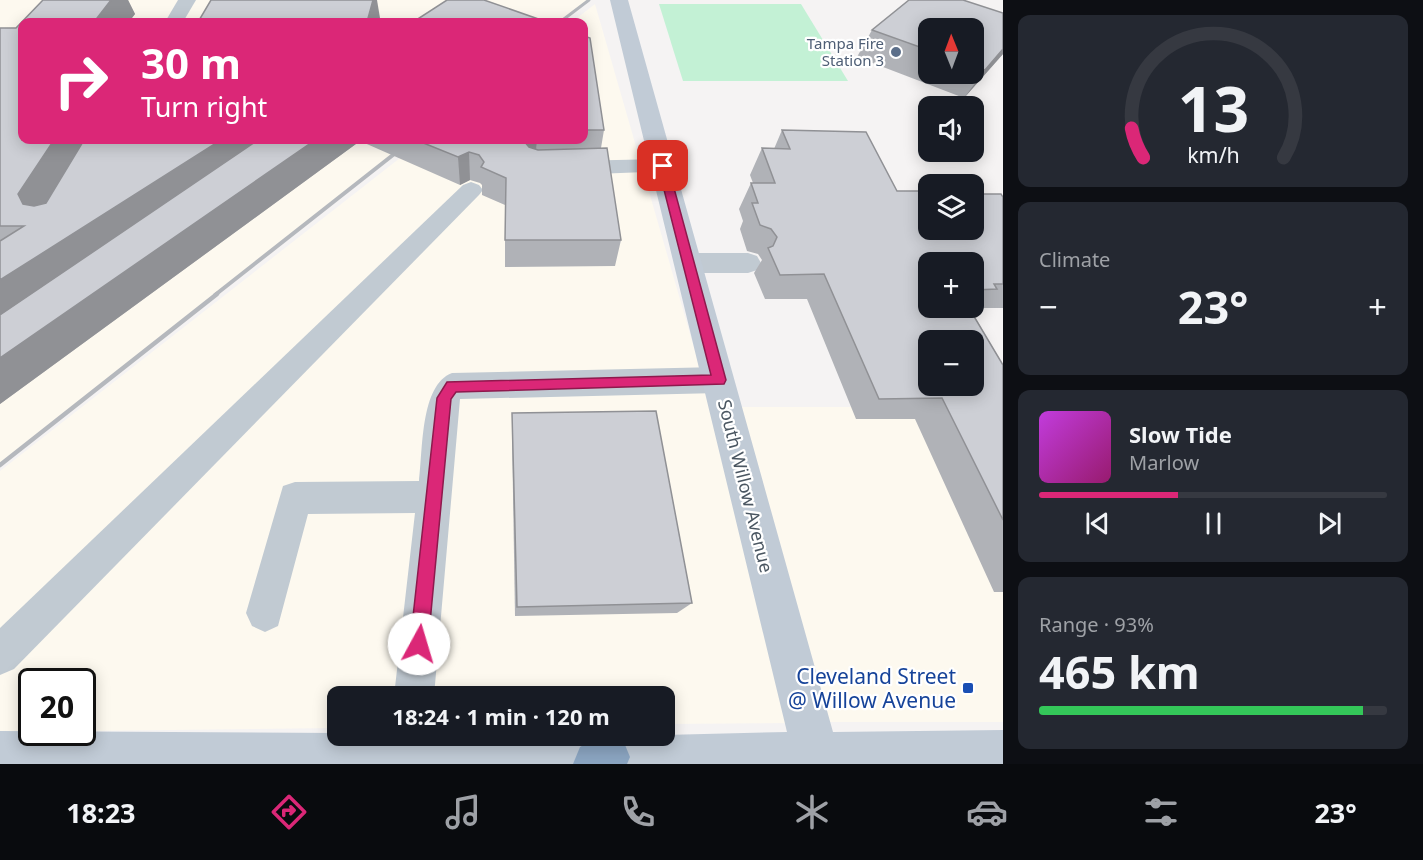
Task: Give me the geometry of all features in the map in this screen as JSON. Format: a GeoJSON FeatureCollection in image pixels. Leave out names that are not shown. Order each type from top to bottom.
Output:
{"type":"FeatureCollection","features":[{"type":"Feature","properties":{"kind":"street"},"geometry":{"type":"LineString","coordinates":[[176,18],[187,0]]}},
{"type":"Feature","properties":{"kind":"street","name":"South Willow Avenue"},"geometry":{"type":"LineString","coordinates":[[620,0],[817,760]]}},
{"type":"Feature","properties":{"kind":"street"},"geometry":{"type":"LineString","coordinates":[[0,756],[409,746],[602,760],[817,760],[1003,754]]}},
{"type":"Feature","properties":{"kind":"lane"},"geometry":{"type":"LineString","coordinates":[[548,168],[663,166]]}},
{"type":"Feature","properties":{"kind":"lane"},"geometry":{"type":"LineString","coordinates":[[0,655],[471,190]]}},
{"type":"Feature","properties":{"kind":"lane"},"geometry":{"type":"LineString","coordinates":[[688,263],[748,263]]}},
{"type":"Feature","properties":{"kind":"lane"},"geometry":{"type":"LineString","coordinates":[[415,686],[444,398],[452,386],[719,380]]}},
{"type":"Feature","properties":{"kind":"lane"},"geometry":{"type":"LineString","coordinates":[[265,613],[295,498],[434,498]]}},
{"type":"Feature","properties":{"kind":"shaded area"},"geometry":{"type":"Polygon","coordinates":[[[0,0],[588,0],[564,18],[18,18],[18,144],[406,144],[0,464],[0,0]]]}},
{"type":"Feature","properties":{"kind":"shaded area"},"geometry":{"type":"Polygon","coordinates":[[[595,4],[802,723],[675,724],[675,686],[327,686],[327,728],[96,731],[96,668],[18,668],[18,731],[0,732],[0,471],[418,144],[588,144],[588,18],[577,18],[595,4]]]}},
{"type":"Feature","properties":{"kind":"shaded area"},"geometry":{"type":"Polygon","coordinates":[[[739,407],[1003,407],[1003,722],[819,722],[739,407]]]}},
{"type":"Feature","properties":{"kind":"green space"},"geometry":{"type":"Polygon","coordinates":[[[659,4],[801,4],[848,81],[683,81],[659,4]]]}},
{"type":"Feature","properties":{"kind":"building"},"geometry":{"type":"Polygon","coordinates":[[[43,0],[111,0],[97,18],[26,18],[43,0]]]}},
{"type":"Feature","properties":{"kind":"building"},"geometry":{"type":"Polygon","coordinates":[[[211,0],[373,0],[368,18],[200,18],[211,0]]]}},
{"type":"Feature","properties":{"kind":"building"},"geometry":{"type":"Polygon","coordinates":[[[447,0],[484,0],[536,18],[419,18],[447,0]]]}},
{"type":"Feature","properties":{"kind":"building"},"geometry":{"type":"Polygon","coordinates":[[[909,0],[963,0],[1003,13],[1003,49],[984,70],[984,18],[918,18],[918,46],[872,30],[909,0]]]}},
{"type":"Feature","properties":{"kind":"building"},"geometry":{"type":"Polygon","coordinates":[[[18,26],[18,144],[51,144],[18,194],[23,204],[34,206],[46,203],[82,144],[215,144],[0,280],[0,241],[24,226],[0,226],[0,28],[16,28],[18,26]]]}},
{"type":"Feature","properties":{"kind":"building"},"geometry":{"type":"Polygon","coordinates":[[[588,37],[590,38],[604,130],[588,130],[588,37]]]}},
{"type":"Feature","properties":{"kind":"building"},"geometry":{"type":"Polygon","coordinates":[[[782,130],[866,132],[897,191],[918,191],[918,240],[984,240],[984,194],[1001,194],[1003,197],[1003,284],[994,284],[997,289],[984,290],[984,252],[918,252],[918,318],[975,318],[982,330],[918,330],[918,396],[984,396],[984,333],[1003,365],[1003,520],[942,398],[879,399],[824,274],[780,275],[768,248],[773,246],[777,237],[771,229],[760,225],[752,203],[758,203],[751,183],[775,183],[762,148],[790,149],[782,130]]]}},
{"type":"Feature","properties":{"kind":"building"},"geometry":{"type":"Polygon","coordinates":[[[252,144],[309,144],[0,358],[0,315],[252,144]]]}},
{"type":"Feature","properties":{"kind":"building"},"geometry":{"type":"Polygon","coordinates":[[[426,144],[526,144],[538,150],[607,148],[621,240],[505,240],[506,178],[481,167],[484,162],[479,155],[469,152],[458,157],[426,144]]]}},
{"type":"Feature","properties":{"kind":"building"},"geometry":{"type":"Polygon","coordinates":[[[656,411],[692,603],[517,607],[512,413],[656,411]]]}},
{"type":"Feature","properties":{"kind":"railway"},"geometry":{"type":"LineString","coordinates":[[565,18],[589,0]]}},
{"type":"Feature","properties":{"kind":"railway"},"geometry":{"type":"LineString","coordinates":[[215,295],[407,144]]}},
{"type":"Feature","properties":{"kind":"railway"},"geometry":{"type":"LineString","coordinates":[[0,465],[217,294]]}},
{"type":"Feature","properties":{"kind":"place","name":"Tampa Fire Station 3"},"geometry":{"type":"Point","coordinates":[896,52]}},
{"type":"Feature","properties":{"kind":"place","name":"Cleveland Street @ Willow Avenue"},"geometry":{"type":"Point","coordinates":[968,688]}},
{"type":"Feature","properties":{"kind":"route"},"geometry":{"type":"LineString","coordinates":[[419,644],[444,398],[452,386],[719,380],[663,166]]}}]}
